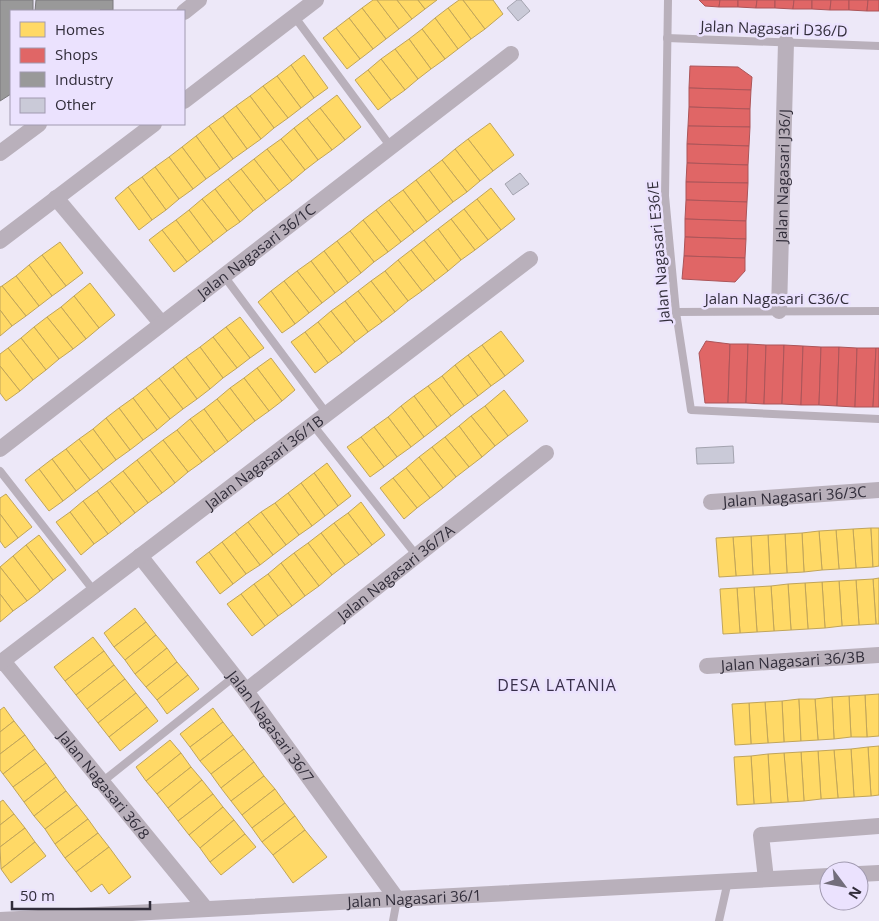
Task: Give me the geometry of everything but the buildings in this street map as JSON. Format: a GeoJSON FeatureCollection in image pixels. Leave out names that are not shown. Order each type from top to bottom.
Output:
{"type":"FeatureCollection","features":[{"type":"Feature","properties":{"kind":"street"},"geometry":{"type":"LineString","coordinates":[[185,11],[199,0]]}},
{"type":"Feature","properties":{"kind":"street"},"geometry":{"type":"LineString","coordinates":[[185,100],[316,0]]}},
{"type":"Feature","properties":{"kind":"street","name":"Jalan Nagasari J36/J"},"geometry":{"type":"LineString","coordinates":[[779,311],[786,42]]}},
{"type":"Feature","properties":{"kind":"street","name":"Jalan Nagasari 36/1C"},"geometry":{"type":"LineString","coordinates":[[0,449],[160,323],[224,276],[511,54]]}},
{"type":"Feature","properties":{"kind":"street"},"geometry":{"type":"LineString","coordinates":[[0,154],[37,125]]}},
{"type":"Feature","properties":{"kind":"street"},"geometry":{"type":"LineString","coordinates":[[0,241],[153,125]]}},
{"type":"Feature","properties":{"kind":"street"},"geometry":{"type":"LineString","coordinates":[[56,198],[160,323]]}},
{"type":"Feature","properties":{"kind":"street","name":"Jalan Nagasari 36/1B"},"geometry":{"type":"LineString","coordinates":[[1,662],[530,259]]}},
{"type":"Feature","properties":{"kind":"street","name":"Jalan Nagasari 36/7A"},"geometry":{"type":"LineString","coordinates":[[246,691],[546,453]]}},
{"type":"Feature","properties":{"kind":"street","name":"Jalan Nagasari 36/3C"},"geometry":{"type":"LineString","coordinates":[[710,502],[879,490]]}},
{"type":"Feature","properties":{"kind":"street","name":"Jalan Nagasari 36/7"},"geometry":{"type":"LineString","coordinates":[[140,556],[246,691],[397,899]]}},
{"type":"Feature","properties":{"kind":"street","name":"Jalan Nagasari 36/3B"},"geometry":{"type":"LineString","coordinates":[[708,666],[879,655]]}},
{"type":"Feature","properties":{"kind":"street","name":"Jalan Nagasari 36/8"},"geometry":{"type":"LineString","coordinates":[[1,662],[206,909]]}},
{"type":"Feature","properties":{"kind":"street"},"geometry":{"type":"LineString","coordinates":[[766,879],[761,835],[879,826]]}},
{"type":"Feature","properties":{"kind":"street","name":"Jalan Nagasari 36/1"},"geometry":{"type":"LineString","coordinates":[[0,920],[819,876]]}},
{"type":"Feature","properties":{"kind":"lane","name":"Jalan Nagasari E36/E"},"geometry":{"type":"LineString","coordinates":[[668,0],[664,196],[676,312],[691,410],[879,419]]}},
{"type":"Feature","properties":{"kind":"lane"},"geometry":{"type":"LineString","coordinates":[[294,16],[391,147]]}},
{"type":"Feature","properties":{"kind":"lane","name":"Jalan Nagasari D36/D"},"geometry":{"type":"LineString","coordinates":[[667,38],[879,46]]}},
{"type":"Feature","properties":{"kind":"lane"},"geometry":{"type":"LineString","coordinates":[[224,276],[327,414]]}},
{"type":"Feature","properties":{"kind":"lane","name":"Jalan Nagasari C36/C"},"geometry":{"type":"LineString","coordinates":[[676,312],[879,311]]}},
{"type":"Feature","properties":{"kind":"lane"},"geometry":{"type":"LineString","coordinates":[[313,425],[417,556]]}},
{"type":"Feature","properties":{"kind":"lane"},"geometry":{"type":"LineString","coordinates":[[0,471],[94,591]]}},
{"type":"Feature","properties":{"kind":"lane"},"geometry":{"type":"LineString","coordinates":[[102,782],[234,676]]}},
{"type":"Feature","properties":{"kind":"lane"},"geometry":{"type":"LineString","coordinates":[[719,921],[728,881]]}},
{"type":"Feature","properties":{"kind":"lane"},"geometry":{"type":"LineString","coordinates":[[393,921],[397,899]]}},
{"type":"Feature","properties":{"kind":"district","name":"DESA LATANIA"},"geometry":{"type":"Point","coordinates":[557,685]}}]}
